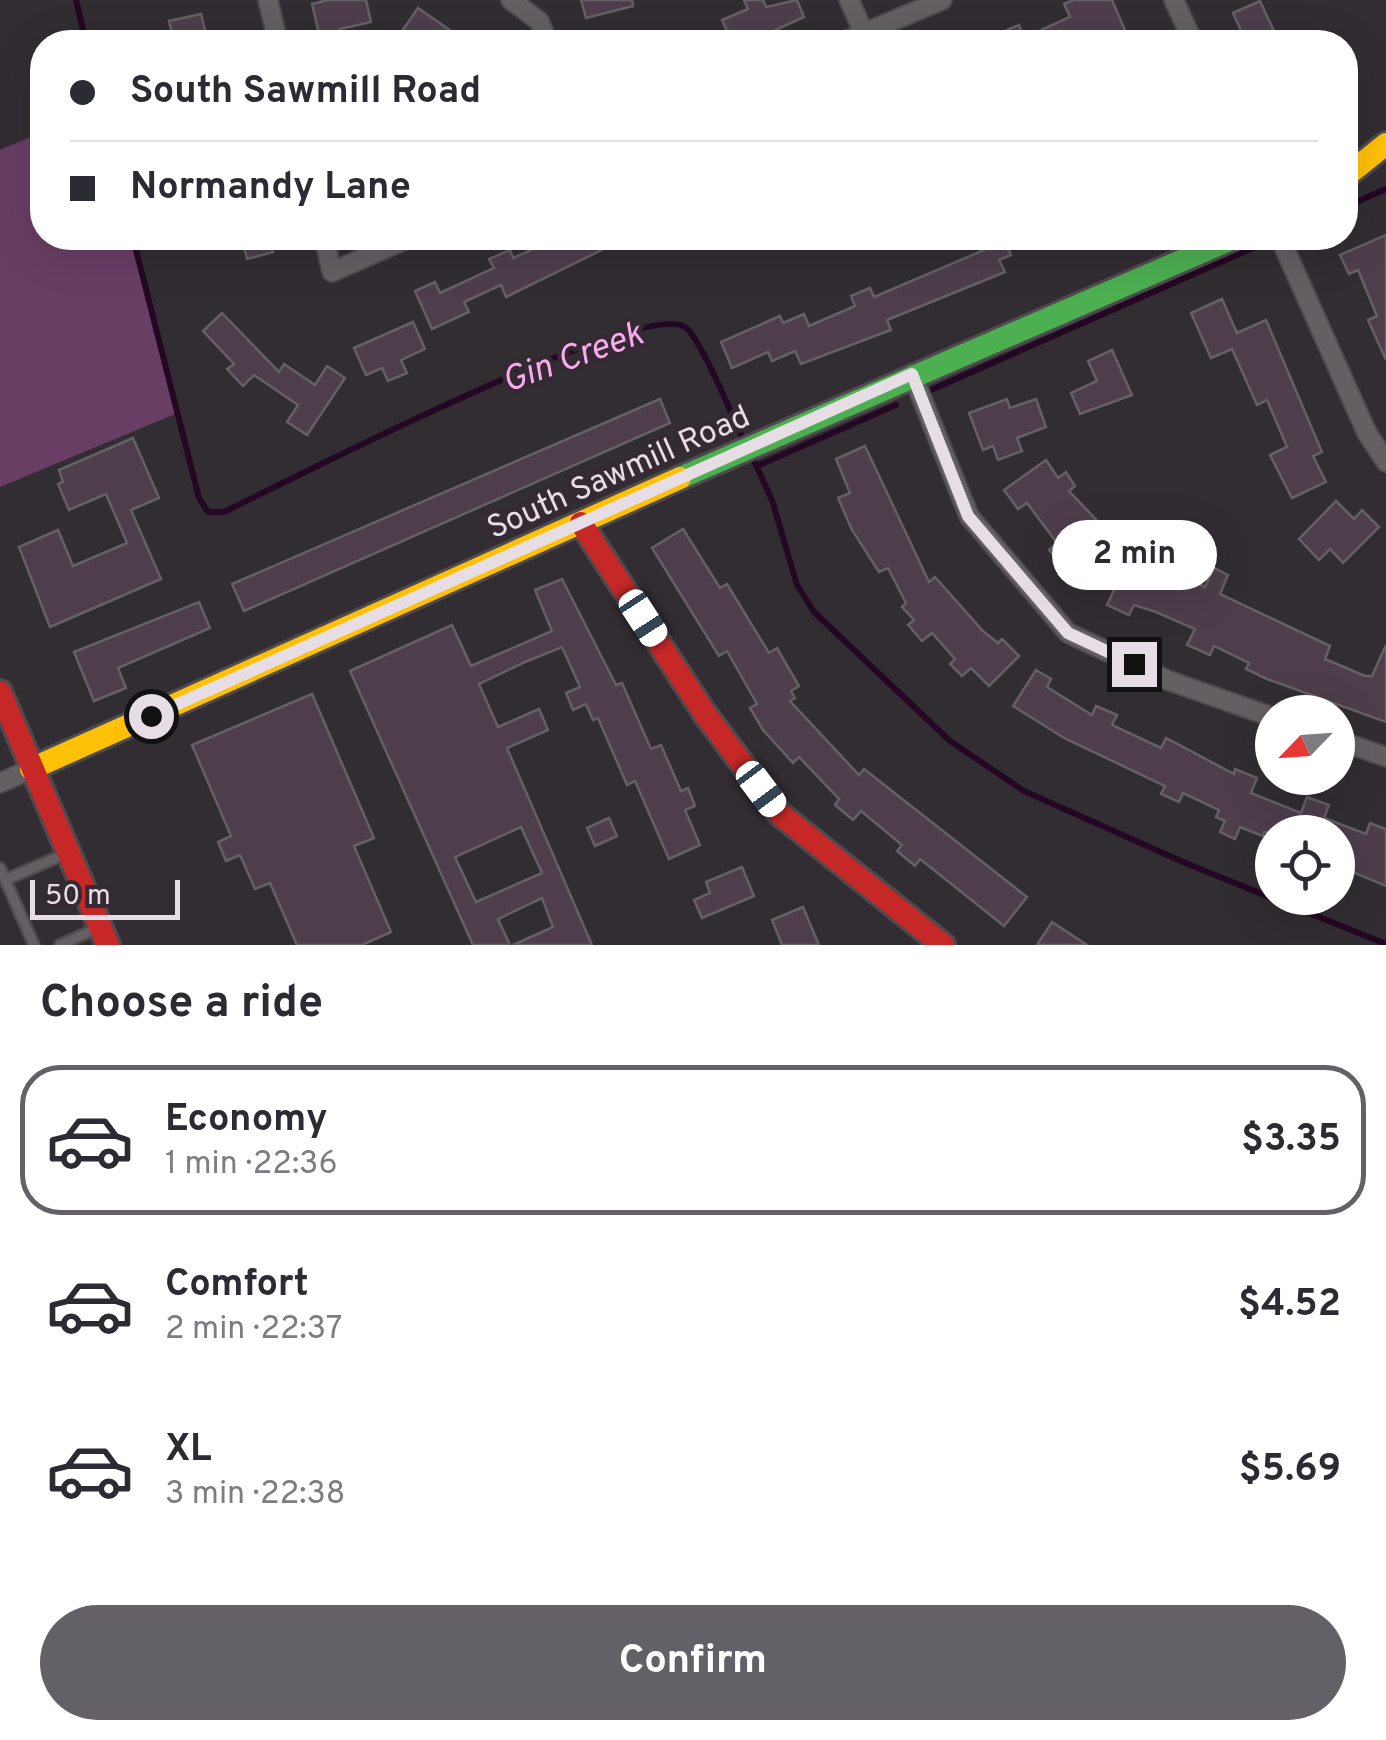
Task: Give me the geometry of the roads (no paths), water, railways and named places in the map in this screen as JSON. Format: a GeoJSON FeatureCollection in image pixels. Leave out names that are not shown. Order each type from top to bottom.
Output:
{"type":"FeatureCollection","features":[{"type":"Feature","properties":{"kind":"street"},"geometry":{"type":"LineString","coordinates":[[268,0],[275,30]]}},
{"type":"Feature","properties":{"kind":"street"},"geometry":{"type":"LineString","coordinates":[[511,0],[539,21],[543,30]]}},
{"type":"Feature","properties":{"kind":"street"},"geometry":{"type":"LineString","coordinates":[[849,0],[863,30]]}},
{"type":"Feature","properties":{"kind":"street"},"geometry":{"type":"LineString","coordinates":[[871,30],[942,0]]}},
{"type":"Feature","properties":{"kind":"street"},"geometry":{"type":"LineString","coordinates":[[1174,0],[1188,30]]}},
{"type":"Feature","properties":{"kind":"street"},"geometry":{"type":"LineString","coordinates":[[1358,167],[1386,144]]}},
{"type":"Feature","properties":{"kind":"street"},"geometry":{"type":"LineString","coordinates":[[327,250],[332,272],[381,250]]}},
{"type":"Feature","properties":{"kind":"street","name":"South Sawmill Road"},"geometry":{"type":"LineString","coordinates":[[31,769],[912,374],[1206,250]]}},
{"type":"Feature","properties":{"kind":"street"},"geometry":{"type":"LineString","coordinates":[[1285,250],[1367,434],[1386,462]]}},
{"type":"Feature","properties":{"kind":"street"},"geometry":{"type":"LineString","coordinates":[[912,374],[968,516],[1068,633],[1166,680],[1255,711]]}},
{"type":"Feature","properties":{"kind":"street"},"geometry":{"type":"LineString","coordinates":[[581,523],[704,714],[780,814],[943,945]]}},
{"type":"Feature","properties":{"kind":"street"},"geometry":{"type":"LineString","coordinates":[[0,692],[104,936]]}},
{"type":"Feature","properties":{"kind":"street"},"geometry":{"type":"LineString","coordinates":[[1355,746],[1386,757]]}},
{"type":"Feature","properties":{"kind":"street"},"geometry":{"type":"LineString","coordinates":[[0,783],[31,769]]}},
{"type":"Feature","properties":{"kind":"lane"},"geometry":{"type":"LineString","coordinates":[[5,880],[68,852]]}},
{"type":"Feature","properties":{"kind":"lane"},"geometry":{"type":"LineString","coordinates":[[0,868],[34,945]]}},
{"type":"Feature","properties":{"kind":"lane"},"geometry":{"type":"LineString","coordinates":[[60,945],[104,936]]}},
{"type":"Feature","properties":{"kind":"waterway","name":"Gin Creek"},"geometry":{"type":"LineString","coordinates":[[76,0],[83,30]]}},
{"type":"Feature","properties":{"kind":"waterway"},"geometry":{"type":"LineString","coordinates":[[1358,201],[1386,189]]}},
{"type":"Feature","properties":{"kind":"waterway","name":"Gin Creek"},"geometry":{"type":"LineString","coordinates":[[136,250],[199,498],[208,512],[224,512],[536,365],[656,325],[685,327],[691,334],[744,441]]}},
{"type":"Feature","properties":{"kind":"waterway"},"geometry":{"type":"LineString","coordinates":[[931,390],[1248,250]]}},
{"type":"Feature","properties":{"kind":"waterway"},"geometry":{"type":"LineString","coordinates":[[757,466],[896,405]]}},
{"type":"Feature","properties":{"kind":"waterway","name":"Gin Creek"},"geometry":{"type":"LineString","coordinates":[[750,452],[772,500],[797,585],[814,612],[950,741],[1024,791],[1183,862],[1386,944]]}}]}
